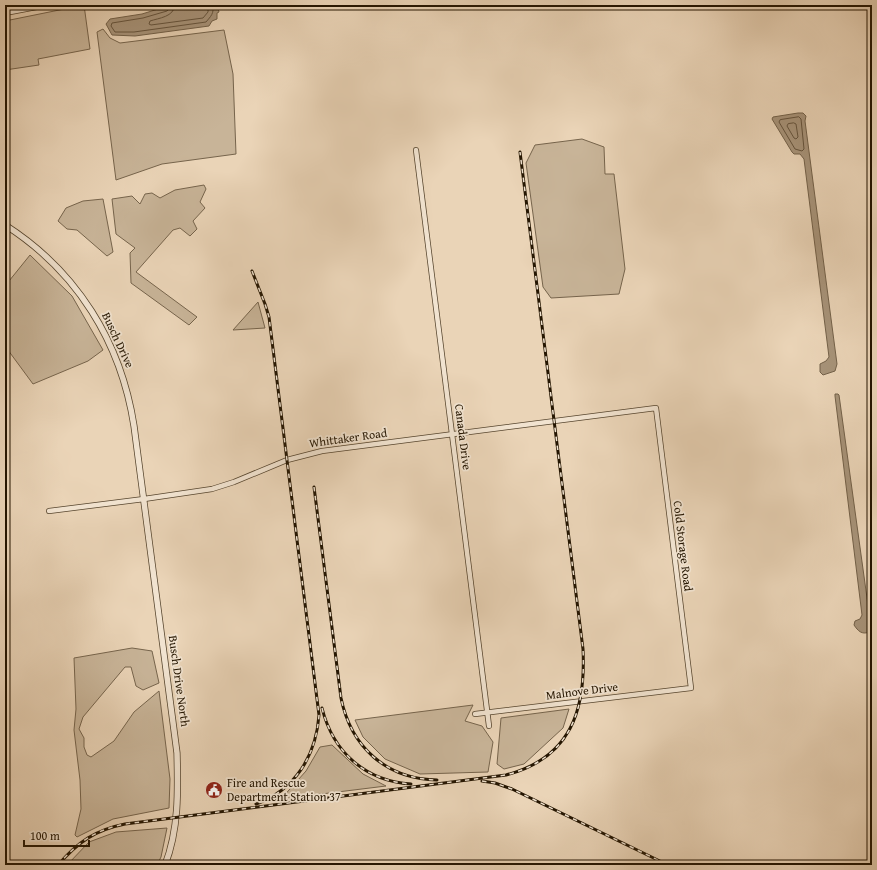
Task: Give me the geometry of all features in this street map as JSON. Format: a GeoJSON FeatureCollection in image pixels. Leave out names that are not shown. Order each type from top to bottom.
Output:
{"type":"FeatureCollection","features":[{"type":"Feature","properties":{"kind":"street"},"geometry":{"type":"LineString","coordinates":[[5,13],[47,5]]}},
{"type":"Feature","properties":{"kind":"street","name":"Canada Drive"},"geometry":{"type":"LineString","coordinates":[[416,150],[489,726]]}},
{"type":"Feature","properties":{"kind":"street","name":"Busch Drive"},"geometry":{"type":"LineString","coordinates":[[5,225],[32,244],[61,271],[82,296],[106,336],[120,369],[130,403],[144,500]]}},
{"type":"Feature","properties":{"kind":"street","name":"Whittaker Road"},"geometry":{"type":"LineString","coordinates":[[49,511],[144,500],[212,489],[234,482],[278,463],[306,455],[453,434],[656,408]]}},
{"type":"Feature","properties":{"kind":"street","name":"Cold Storage Road"},"geometry":{"type":"LineString","coordinates":[[656,408],[691,688]]}},
{"type":"Feature","properties":{"kind":"street","name":"Busch Drive North"},"geometry":{"type":"LineString","coordinates":[[144,500],[177,753],[178,787],[176,818],[173,838],[165,865]]}},
{"type":"Feature","properties":{"kind":"street","name":"Malnove Drive"},"geometry":{"type":"LineString","coordinates":[[475,714],[691,688]]}},
{"type":"Feature","properties":{"kind":"shaded area"},"geometry":{"type":"Polygon","coordinates":[[[84,5],[90,49],[38,59],[39,65],[5,70],[5,21],[84,5]]]}},
{"type":"Feature","properties":{"kind":"shaded area"},"geometry":{"type":"Polygon","coordinates":[[[103,29],[110,38],[120,43],[224,30],[233,74],[236,154],[162,164],[116,180],[97,32],[103,29]]]}},
{"type":"Feature","properties":{"kind":"shaded area"},"geometry":{"type":"Polygon","coordinates":[[[582,139],[604,147],[605,174],[614,174],[625,269],[619,294],[551,298],[543,287],[526,163],[535,145],[582,139]]]}},
{"type":"Feature","properties":{"kind":"shaded area"},"geometry":{"type":"Polygon","coordinates":[[[204,185],[206,189],[200,202],[205,208],[193,221],[197,229],[190,236],[180,228],[173,230],[136,272],[197,317],[189,325],[131,283],[130,253],[135,248],[116,234],[112,199],[132,196],[140,204],[145,194],[152,193],[160,198],[175,190],[204,185]]]}},
{"type":"Feature","properties":{"kind":"shaded area"},"geometry":{"type":"Polygon","coordinates":[[[103,199],[113,252],[107,256],[77,230],[67,229],[58,221],[66,208],[83,201],[103,199]]]}},
{"type":"Feature","properties":{"kind":"shaded area"},"geometry":{"type":"Polygon","coordinates":[[[30,255],[72,296],[103,350],[88,361],[33,384],[5,346],[5,286],[30,255]]]}},
{"type":"Feature","properties":{"kind":"shaded area"},"geometry":{"type":"Polygon","coordinates":[[[258,302],[265,328],[233,330],[258,302]]]}},
{"type":"Feature","properties":{"kind":"shaded area"},"geometry":{"type":"Polygon","coordinates":[[[132,648],[152,651],[159,683],[143,690],[136,686],[131,667],[125,667],[83,717],[79,729],[84,738],[84,747],[87,755],[91,757],[114,741],[134,712],[159,691],[170,779],[169,808],[113,819],[77,837],[75,835],[81,809],[80,780],[74,730],[76,709],[74,658],[132,648]]]}},
{"type":"Feature","properties":{"kind":"shaded area"},"geometry":{"type":"Polygon","coordinates":[[[473,705],[465,721],[482,726],[493,742],[488,772],[420,774],[385,759],[363,737],[355,720],[473,705]]]}},
{"type":"Feature","properties":{"kind":"shaded area"},"geometry":{"type":"Polygon","coordinates":[[[569,709],[563,728],[524,764],[504,769],[497,764],[501,718],[569,709]]]}},
{"type":"Feature","properties":{"kind":"shaded area"},"geometry":{"type":"Polygon","coordinates":[[[332,745],[363,774],[386,786],[281,799],[306,771],[320,747],[332,745]]]}},
{"type":"Feature","properties":{"kind":"shaded area"},"geometry":{"type":"Polygon","coordinates":[[[167,828],[161,857],[157,865],[68,864],[89,842],[116,832],[167,828]]]}},
{"type":"Feature","properties":{"kind":"water"},"geometry":{"type":"Polygon","coordinates":[[[171,5],[217,5],[219,12],[217,13],[217,19],[212,21],[209,26],[135,36],[112,35],[106,24],[110,19],[142,14],[171,5]]]}},
{"type":"Feature","properties":{"kind":"water"},"geometry":{"type":"Polygon","coordinates":[[[803,113],[806,116],[805,121],[837,364],[835,371],[823,375],[820,372],[820,364],[826,361],[829,357],[804,159],[800,154],[794,154],[792,152],[772,119],[773,117],[803,113]]]}},
{"type":"Feature","properties":{"kind":"water"},"geometry":{"type":"Polygon","coordinates":[[[835,394],[839,395],[871,627],[867,633],[860,632],[854,625],[855,621],[860,619],[862,615],[835,394]]]}},
{"type":"Feature","properties":{"kind":"railway"},"geometry":{"type":"LineString","coordinates":[[58,865],[65,857],[88,838],[105,830],[125,824],[506,775],[528,767],[546,757],[560,744],[570,728],[577,711],[581,692],[583,649],[520,152]]}},
{"type":"Feature","properties":{"kind":"railway"},"geometry":{"type":"LineString","coordinates":[[252,271],[269,317],[319,715],[313,744],[301,770],[282,790],[270,798],[256,804]]}},
{"type":"Feature","properties":{"kind":"railway"},"geometry":{"type":"LineString","coordinates":[[314,487],[341,698],[346,716],[362,745],[387,767],[402,774],[437,780]]}},
{"type":"Feature","properties":{"kind":"railway"},"geometry":{"type":"LineString","coordinates":[[322,708],[327,724],[334,738],[343,751],[353,761],[379,777],[394,782],[411,784]]}},
{"type":"Feature","properties":{"kind":"railway"},"geometry":{"type":"LineString","coordinates":[[482,781],[495,783],[512,789],[668,865]]}},
{"type":"Feature","properties":{"kind":"place","name":"Fire and Rescue Department Station 37"},"geometry":{"type":"Point","coordinates":[214,790]}}]}
